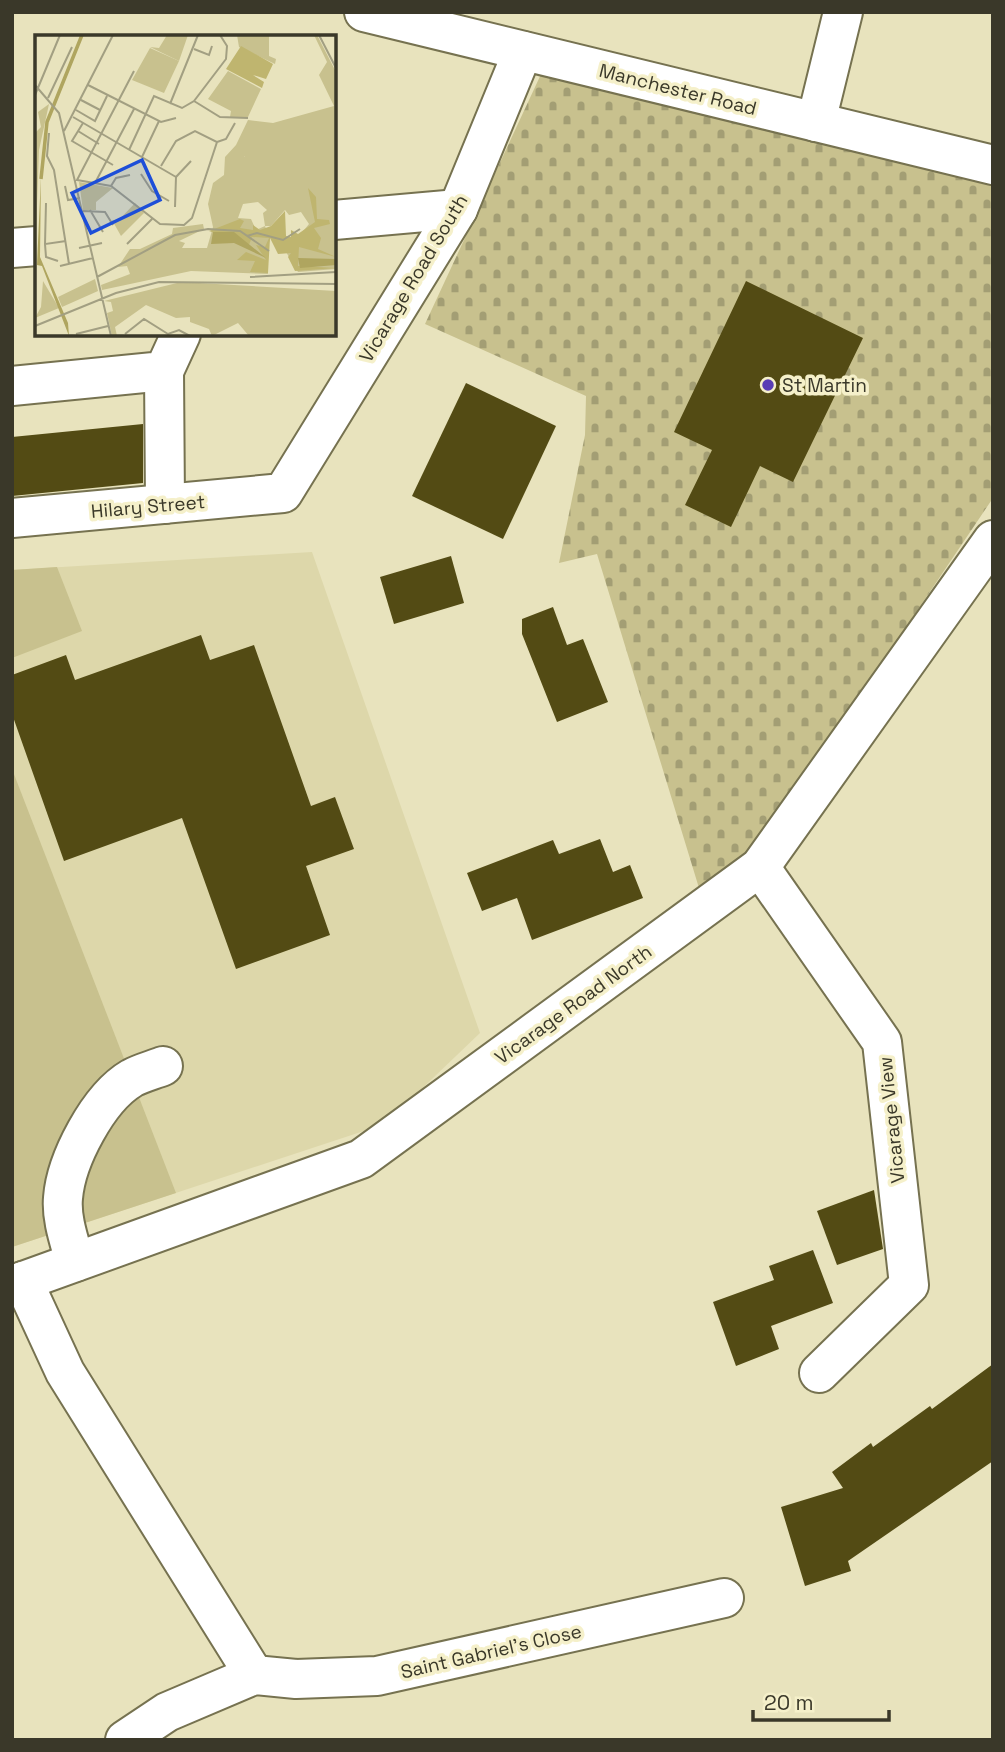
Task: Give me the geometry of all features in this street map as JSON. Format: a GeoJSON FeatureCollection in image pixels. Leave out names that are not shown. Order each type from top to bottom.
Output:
{"type":"FeatureCollection","features":[{"type":"Feature","properties":{"kind":"street","name":"Manchester Road"},"geometry":{"type":"LineString","coordinates":[[363,12],[443,22],[523,51],[993,165]]}},
{"type":"Feature","properties":{"kind":"street"},"geometry":{"type":"LineString","coordinates":[[816,122],[843,12]]}},
{"type":"Feature","properties":{"kind":"street","name":"Vicarage Road South"},"geometry":{"type":"LineString","coordinates":[[283,493],[457,209],[523,51]]}},
{"type":"Feature","properties":{"kind":"street"},"geometry":{"type":"LineString","coordinates":[[336,220],[457,209]]}},
{"type":"Feature","properties":{"kind":"street"},"geometry":{"type":"LineString","coordinates":[[12,248],[35,246]]}},
{"type":"Feature","properties":{"kind":"street"},"geometry":{"type":"LineString","coordinates":[[165,504],[164,371],[180,336]]}},
{"type":"Feature","properties":{"kind":"street"},"geometry":{"type":"LineString","coordinates":[[12,386],[164,371]]}},
{"type":"Feature","properties":{"kind":"street","name":"Hilary Street"},"geometry":{"type":"LineString","coordinates":[[12,518],[283,493]]}},
{"type":"Feature","properties":{"kind":"street","name":"Vicarage Road North"},"geometry":{"type":"LineString","coordinates":[[17,1283],[361,1159],[760,867],[987,564]]}},
{"type":"Feature","properties":{"kind":"street","name":"Vicarage View"},"geometry":{"type":"LineString","coordinates":[[760,867],[882,1042],[909,1285],[819,1373]]}},
{"type":"Feature","properties":{"kind":"street"},"geometry":{"type":"LineString","coordinates":[[75,1262],[63,1199],[72,1163],[87,1128],[111,1097],[131,1078],[163,1066]]}},
{"type":"Feature","properties":{"kind":"street"},"geometry":{"type":"LineString","coordinates":[[17,1283],[65,1372],[254,1675]]}},
{"type":"Feature","properties":{"kind":"street","name":"Saint Gabriel's Close"},"geometry":{"type":"LineString","coordinates":[[125,1740],[167,1712],[254,1675],[296,1679],[377,1676],[724,1598]]}},
{"type":"Feature","properties":{"kind":"shaded area"},"geometry":{"type":"Polygon","coordinates":[[[312,552],[480,1033],[385,1124],[12,1247],[12,570],[312,552]]]}},
{"type":"Feature","properties":{"kind":"green space"},"geometry":{"type":"Polygon","coordinates":[[[542,72],[993,180],[993,498],[748,862],[699,888],[597,554],[559,563],[585,435],[586,396],[425,324],[542,72]]]}},
{"type":"Feature","properties":{"kind":"green space"},"geometry":{"type":"Polygon","coordinates":[[[57,567],[82,631],[12,658],[12,570],[57,567]]]}},
{"type":"Feature","properties":{"kind":"green space"},"geometry":{"type":"Polygon","coordinates":[[[12,769],[176,1193],[12,1247],[12,769]]]}},
{"type":"Feature","properties":{"kind":"building","name":"St Martin"},"geometry":{"type":"Polygon","coordinates":[[[746,281],[863,338],[793,482],[760,466],[731,527],[685,505],[712,450],[674,432],[746,281]]]}},
{"type":"Feature","properties":{"kind":"building"},"geometry":{"type":"Polygon","coordinates":[[[466,383],[556,426],[503,539],[412,496],[466,383]]]}},
{"type":"Feature","properties":{"kind":"building"},"geometry":{"type":"Polygon","coordinates":[[[143,424],[143,483],[12,496],[12,437],[143,424]]]}},
{"type":"Feature","properties":{"kind":"building"},"geometry":{"type":"Polygon","coordinates":[[[451,556],[464,603],[394,624],[380,577],[451,556]]]}},
{"type":"Feature","properties":{"kind":"building"},"geometry":{"type":"Polygon","coordinates":[[[553,607],[567,645],[583,639],[608,702],[557,722],[522,634],[522,619],[553,607]]]}},
{"type":"Feature","properties":{"kind":"building"},"geometry":{"type":"Polygon","coordinates":[[[201,635],[210,660],[254,645],[311,806],[335,797],[354,849],[306,866],[330,935],[236,969],[182,818],[64,861],[12,714],[12,675],[66,655],[75,680],[201,635]]]}},
{"type":"Feature","properties":{"kind":"building"},"geometry":{"type":"Polygon","coordinates":[[[600,839],[613,872],[630,865],[643,898],[532,940],[517,898],[482,911],[467,873],[553,840],[559,854],[600,839]]]}},
{"type":"Feature","properties":{"kind":"building"},"geometry":{"type":"Polygon","coordinates":[[[874,1190],[883,1249],[837,1265],[817,1211],[874,1190]]]}},
{"type":"Feature","properties":{"kind":"building"},"geometry":{"type":"Polygon","coordinates":[[[813,1250],[833,1303],[771,1326],[779,1349],[736,1366],[713,1302],[774,1280],[769,1266],[813,1250]]]}},
{"type":"Feature","properties":{"kind":"building"},"geometry":{"type":"Polygon","coordinates":[[[993,1364],[993,1461],[848,1561],[851,1571],[805,1586],[781,1507],[843,1488],[832,1472],[871,1443],[873,1447],[930,1406],[932,1409],[993,1364]]]}},
{"type":"Feature","properties":{"kind":"place","name":"St Martin"},"geometry":{"type":"Point","coordinates":[768,385]}}]}
